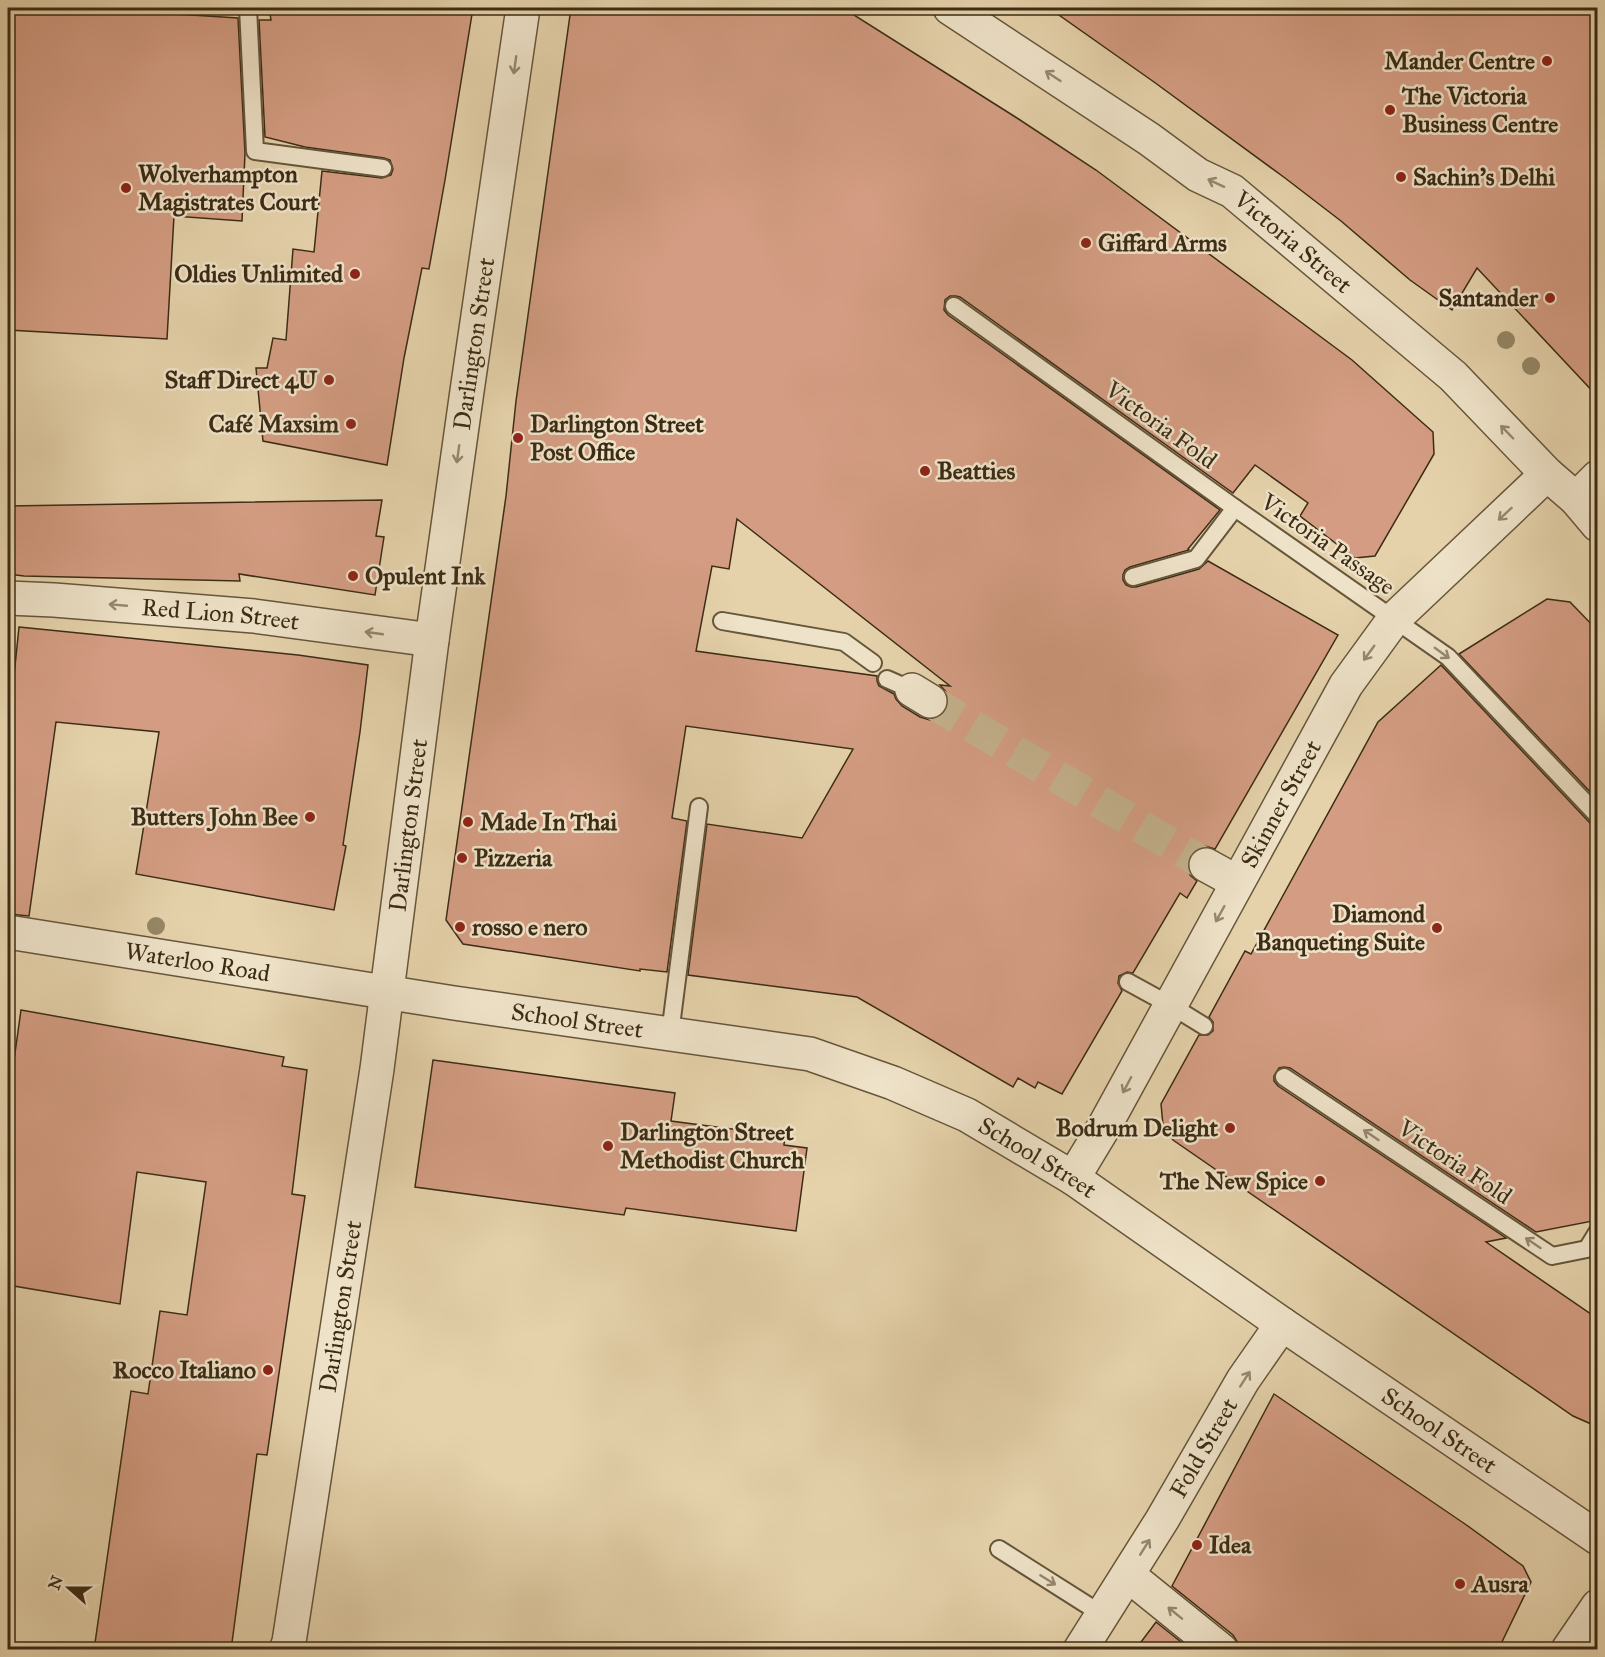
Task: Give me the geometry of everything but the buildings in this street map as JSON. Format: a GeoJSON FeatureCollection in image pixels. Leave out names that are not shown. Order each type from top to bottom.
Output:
{"type":"FeatureCollection","features":[{"type":"Feature","properties":{"kind":"street","name":"Darlington Street"},"geometry":{"type":"LineString","coordinates":[[289,1647],[377,1069],[432,640],[523,8]]}},
{"type":"Feature","properties":{"kind":"street","name":"Victoria Street"},"geometry":{"type":"LineString","coordinates":[[950,8],[1149,139],[1198,175],[1232,191],[1453,376],[1547,474],[1587,488],[1598,525]]}},
{"type":"Feature","properties":{"kind":"street","name":"Skinner Street"},"geometry":{"type":"LineString","coordinates":[[1073,1178],[1105,1125],[1346,685],[1394,619],[1547,474]]}},
{"type":"Feature","properties":{"kind":"street","name":"Red Lion Street"},"geometry":{"type":"LineString","coordinates":[[8,598],[254,616],[432,640]]}},
{"type":"Feature","properties":{"kind":"street"},"geometry":{"type":"LineString","coordinates":[[1206,865],[1237,882]]}},
{"type":"Feature","properties":{"kind":"street","name":"Waterloo Road"},"geometry":{"type":"LineString","coordinates":[[8,932],[387,991]]}},
{"type":"Feature","properties":{"kind":"street","name":"School Street"},"geometry":{"type":"LineString","coordinates":[[387,991],[454,1003],[810,1054],[893,1083],[967,1115],[1073,1178],[1282,1324],[1598,1538]]}},
{"type":"Feature","properties":{"kind":"street","name":"Fold Street"},"geometry":{"type":"LineString","coordinates":[[1080,1650],[1162,1520],[1244,1380],[1282,1324]]}},
{"type":"Feature","properties":{"kind":"street"},"geometry":{"type":"LineString","coordinates":[[1128,1575],[1221,1650]]}},
{"type":"Feature","properties":{"kind":"street"},"geometry":{"type":"LineString","coordinates":[[1568,1650],[1598,1606]]}},
{"type":"Feature","properties":{"kind":"lane"},"geometry":{"type":"LineString","coordinates":[[248,8],[255,151],[383,168]]}},
{"type":"Feature","properties":{"kind":"lane","name":"Victoria Fold"},"geometry":{"type":"LineString","coordinates":[[954,306],[1235,508]]}},
{"type":"Feature","properties":{"kind":"lane"},"geometry":{"type":"LineString","coordinates":[[1134,577],[1196,559],[1235,508]]}},
{"type":"Feature","properties":{"kind":"lane","name":"Victoria Passage"},"geometry":{"type":"LineString","coordinates":[[1235,508],[1394,619]]}},
{"type":"Feature","properties":{"kind":"lane"},"geometry":{"type":"LineString","coordinates":[[1394,619],[1448,657],[1598,816]]}},
{"type":"Feature","properties":{"kind":"lane"},"geometry":{"type":"LineString","coordinates":[[722,621],[844,642],[873,663]]}},
{"type":"Feature","properties":{"kind":"lane"},"geometry":{"type":"LineString","coordinates":[[670,1034],[699,807]]}},
{"type":"Feature","properties":{"kind":"lane"},"geometry":{"type":"LineString","coordinates":[[1128,982],[1204,1026]]}},
{"type":"Feature","properties":{"kind":"lane","name":"Victoria Fold"},"geometry":{"type":"LineString","coordinates":[[1284,1077],[1552,1256],[1587,1249],[1598,1231]]}},
{"type":"Feature","properties":{"kind":"lane"},"geometry":{"type":"LineString","coordinates":[[999,1549],[1103,1615]]}},
{"type":"Feature","properties":{"kind":"tunnel"},"geometry":{"type":"LineString","coordinates":[[930,701],[1206,865]]}},
{"type":"Feature","properties":{"kind":"place","name":"Mander Centre"},"geometry":{"type":"Point","coordinates":[1547,61]}},
{"type":"Feature","properties":{"kind":"place","name":"The Victoria Business Centre"},"geometry":{"type":"Point","coordinates":[1390,110]}},
{"type":"Feature","properties":{"kind":"place","name":"Sachin's Delhi"},"geometry":{"type":"Point","coordinates":[1401,177]}},
{"type":"Feature","properties":{"kind":"place","name":"Wolverhampton Magistrates Court"},"geometry":{"type":"Point","coordinates":[126,188]}},
{"type":"Feature","properties":{"kind":"place","name":"Giffard Arms"},"geometry":{"type":"Point","coordinates":[1086,243]}},
{"type":"Feature","properties":{"kind":"place","name":"Oldies Unlimited"},"geometry":{"type":"Point","coordinates":[355,274]}},
{"type":"Feature","properties":{"kind":"place","name":"Santander"},"geometry":{"type":"Point","coordinates":[1550,298]}},
{"type":"Feature","properties":{"kind":"place","name":"Staff Direct 4U"},"geometry":{"type":"Point","coordinates":[329,380]}},
{"type":"Feature","properties":{"kind":"place","name":"Café Maxsim"},"geometry":{"type":"Point","coordinates":[351,424]}},
{"type":"Feature","properties":{"kind":"place","name":"Darlington Street Post Office"},"geometry":{"type":"Point","coordinates":[518,438]}},
{"type":"Feature","properties":{"kind":"place","name":"Beatties"},"geometry":{"type":"Point","coordinates":[925,471]}},
{"type":"Feature","properties":{"kind":"place","name":"Opulent Ink"},"geometry":{"type":"Point","coordinates":[353,576]}},
{"type":"Feature","properties":{"kind":"place","name":"Butters John Bee"},"geometry":{"type":"Point","coordinates":[310,817]}},
{"type":"Feature","properties":{"kind":"place","name":"Made In Thai"},"geometry":{"type":"Point","coordinates":[468,822]}},
{"type":"Feature","properties":{"kind":"place","name":"Pizzeria"},"geometry":{"type":"Point","coordinates":[462,858]}},
{"type":"Feature","properties":{"kind":"place","name":"rosso e nero"},"geometry":{"type":"Point","coordinates":[460,927]}},
{"type":"Feature","properties":{"kind":"place","name":"Diamond Banqueting Suite"},"geometry":{"type":"Point","coordinates":[1437,928]}},
{"type":"Feature","properties":{"kind":"place","name":"Bodrum Delight"},"geometry":{"type":"Point","coordinates":[1230,1128]}},
{"type":"Feature","properties":{"kind":"place","name":"Darlington Street Methodist Church"},"geometry":{"type":"Point","coordinates":[608,1146]}},
{"type":"Feature","properties":{"kind":"place","name":"The New Spice"},"geometry":{"type":"Point","coordinates":[1320,1181]}},
{"type":"Feature","properties":{"kind":"place","name":"Rocco Italiano"},"geometry":{"type":"Point","coordinates":[268,1370]}},
{"type":"Feature","properties":{"kind":"place","name":"Idea"},"geometry":{"type":"Point","coordinates":[1197,1545]}},
{"type":"Feature","properties":{"kind":"place","name":"Ausra"},"geometry":{"type":"Point","coordinates":[1460,1584]}}]}
